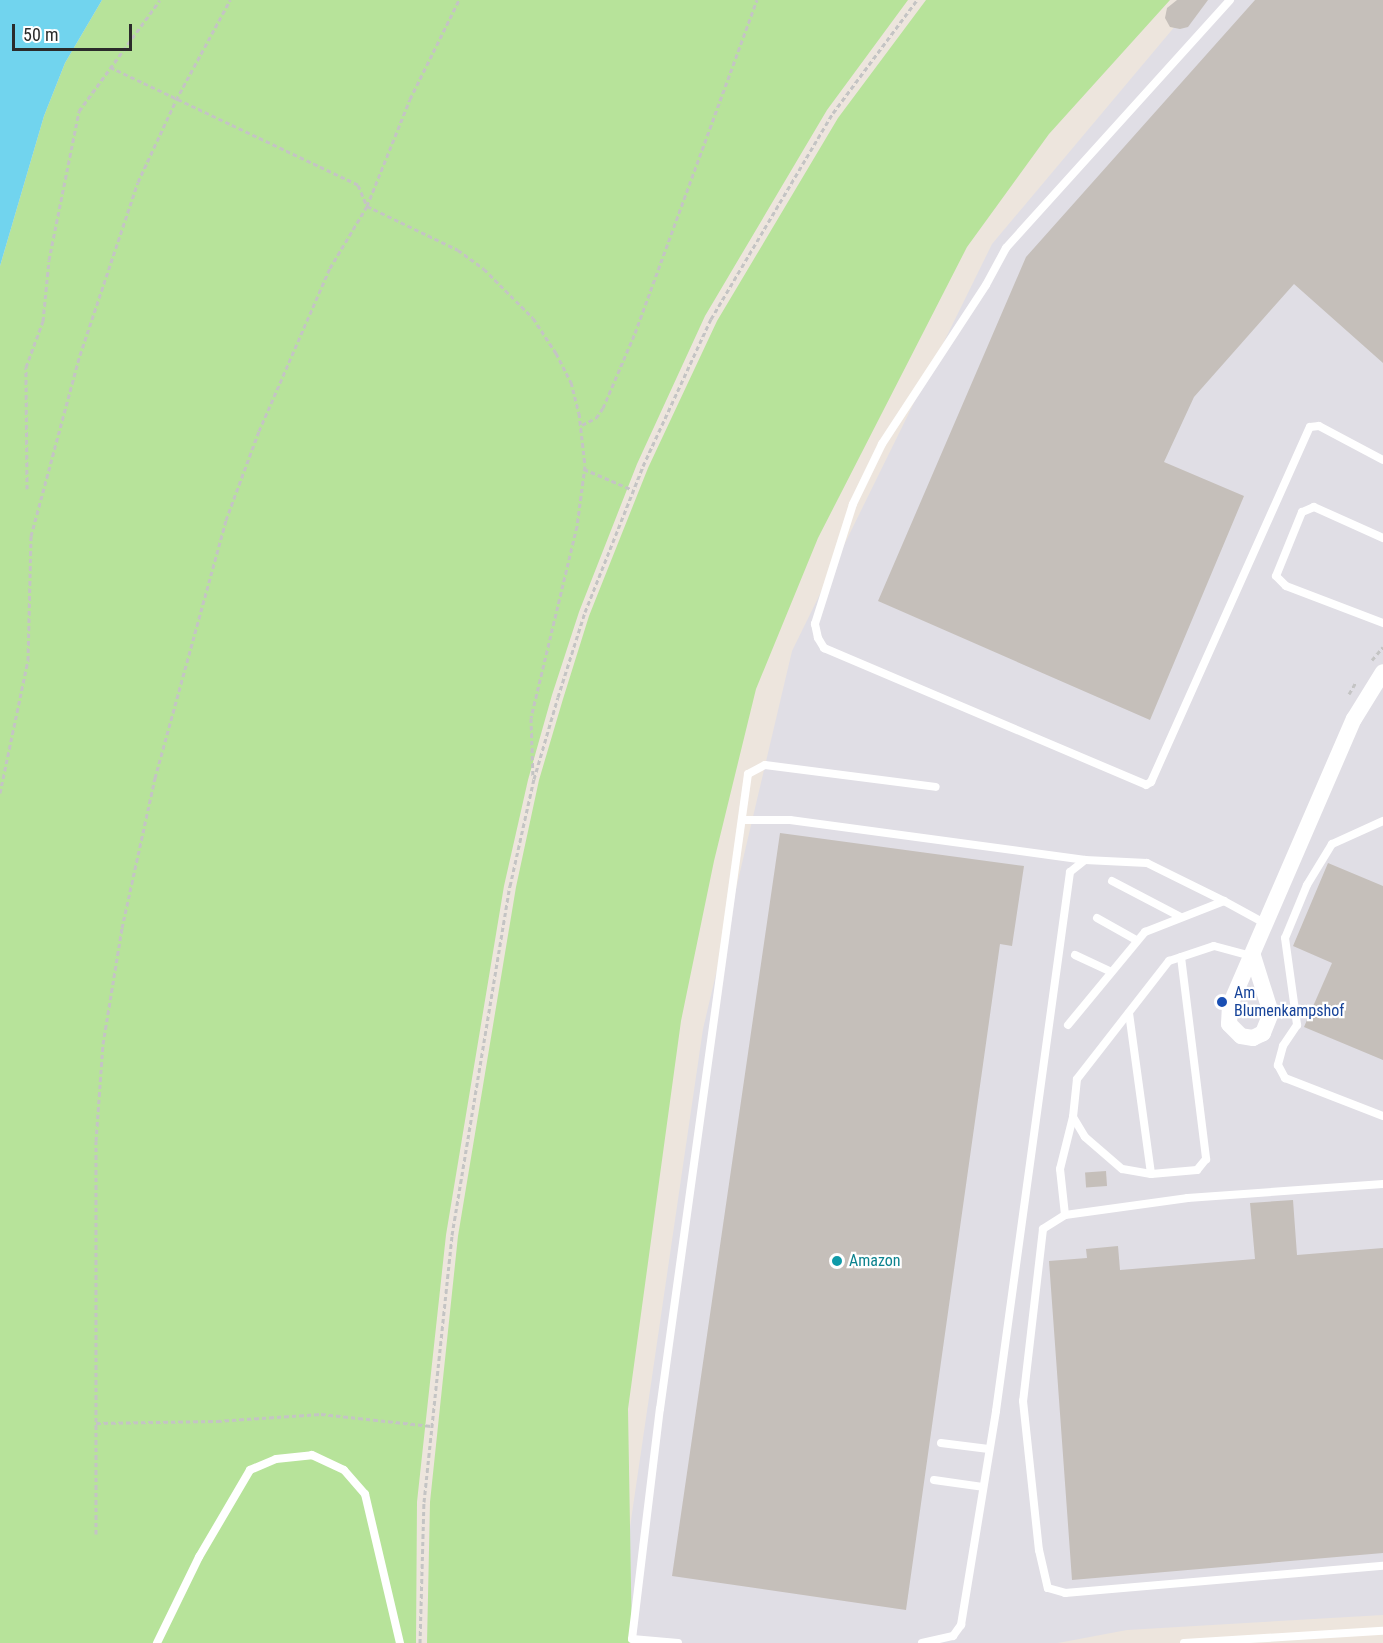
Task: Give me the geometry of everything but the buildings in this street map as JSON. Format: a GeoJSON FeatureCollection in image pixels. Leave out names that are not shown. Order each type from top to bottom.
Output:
{"type":"FeatureCollection","features":[{"type":"Feature","properties":{"kind":"street"},"geometry":{"type":"LineString","coordinates":[[1253,956],[1271,1013],[1263,1033],[1253,1038],[1241,1036],[1229,1023],[1230,1005],[1354,719],[1383,672]]}},
{"type":"Feature","properties":{"kind":"lane"},"geometry":{"type":"LineString","coordinates":[[1230,0],[1006,248],[882,444],[858,494],[815,624],[818,638],[824,648],[1146,785],[1151,782],[1310,427],[1319,426],[1383,460]]}},
{"type":"Feature","properties":{"kind":"lane"},"geometry":{"type":"LineString","coordinates":[[1383,538],[1314,507],[1302,512],[1276,576],[1286,586],[1383,623]]}},
{"type":"Feature","properties":{"kind":"lane"},"geometry":{"type":"LineString","coordinates":[[678,1643],[632,1639],[660,1409],[748,774],[765,765],[936,787]]}},
{"type":"Feature","properties":{"kind":"lane"},"geometry":{"type":"LineString","coordinates":[[743,820],[802,821],[1085,860],[1147,863],[1266,924]]}},
{"type":"Feature","properties":{"kind":"lane"},"geometry":{"type":"LineString","coordinates":[[1383,821],[1332,844],[1307,885],[1285,938],[1297,1025],[1283,1046],[1278,1065],[1285,1078],[1383,1116]]}},
{"type":"Feature","properties":{"kind":"lane"},"geometry":{"type":"LineString","coordinates":[[922,1643],[953,1636],[961,1625],[989,1449],[1070,872],[1085,860]]}},
{"type":"Feature","properties":{"kind":"lane"},"geometry":{"type":"LineString","coordinates":[[1112,881],[1179,916]]}},
{"type":"Feature","properties":{"kind":"lane"},"geometry":{"type":"LineString","coordinates":[[1068,1025],[1136,939],[1179,916],[1224,901]]}},
{"type":"Feature","properties":{"kind":"lane"},"geometry":{"type":"LineString","coordinates":[[1097,918],[1136,939]]}},
{"type":"Feature","properties":{"kind":"lane"},"geometry":{"type":"LineString","coordinates":[[1065,1215],[1060,1169],[1073,1117],[1077,1079],[1169,961],[1214,946],[1253,956]]}},
{"type":"Feature","properties":{"kind":"lane"},"geometry":{"type":"LineString","coordinates":[[1075,955],[1111,972]]}},
{"type":"Feature","properties":{"kind":"lane"},"geometry":{"type":"LineString","coordinates":[[1073,1117],[1085,1137],[1122,1169],[1151,1174],[1197,1170],[1206,1159],[1181,957]]}},
{"type":"Feature","properties":{"kind":"lane"},"geometry":{"type":"LineString","coordinates":[[1129,1013],[1151,1174]]}},
{"type":"Feature","properties":{"kind":"lane"},"geometry":{"type":"LineString","coordinates":[[1383,1184],[1188,1198],[1065,1215],[1043,1228],[1024,1382],[1039,1550],[1048,1588],[1065,1593],[1383,1566]]}},
{"type":"Feature","properties":{"kind":"lane"},"geometry":{"type":"LineString","coordinates":[[941,1443],[989,1449]]}},
{"type":"Feature","properties":{"kind":"lane"},"geometry":{"type":"LineString","coordinates":[[157,1643],[199,1557],[250,1470],[276,1459],[312,1455],[344,1470],[365,1494],[400,1643]]}},
{"type":"Feature","properties":{"kind":"lane"},"geometry":{"type":"LineString","coordinates":[[934,1480],[983,1487]]}},
{"type":"Feature","properties":{"kind":"lane"},"geometry":{"type":"LineString","coordinates":[[1184,1643],[1383,1631]]}},
{"type":"Feature","properties":{"kind":"path"},"geometry":{"type":"LineString","coordinates":[[27,489],[26,367],[43,321],[48,266],[80,111],[160,0]]}},
{"type":"Feature","properties":{"kind":"path"},"geometry":{"type":"LineString","coordinates":[[0,793],[28,660],[31,536],[94,308],[138,182],[176,100],[230,0]]}},
{"type":"Feature","properties":{"kind":"path"},"geometry":{"type":"LineString","coordinates":[[96,1534],[96,1141],[104,1044],[122,927],[155,778],[226,520],[259,431],[330,268],[367,206],[410,99],[459,0]]}},
{"type":"Feature","properties":{"kind":"path"},"geometry":{"type":"LineString","coordinates":[[582,425],[596,418],[603,408],[635,333],[757,0]]}},
{"type":"Feature","properties":{"kind":"path"},"geometry":{"type":"LineString","coordinates":[[420,1643],[424,1502],[452,1235],[510,886],[534,779],[585,612],[633,490],[717,308],[833,113],[917,0]]}},
{"type":"Feature","properties":{"kind":"path"},"geometry":{"type":"LineString","coordinates":[[110,67],[358,185],[367,206],[458,250],[509,291],[556,353],[571,382],[582,425],[584,469],[577,526],[531,718],[534,779]]}},
{"type":"Feature","properties":{"kind":"path"},"geometry":{"type":"LineString","coordinates":[[584,469],[633,490]]}},
{"type":"Feature","properties":{"kind":"path"},"geometry":{"type":"LineString","coordinates":[[96,1423],[217,1421],[321,1414],[431,1426]]}},
{"type":"Feature","properties":{"kind":"shaded area"},"geometry":{"type":"Polygon","coordinates":[[[1197,0],[1383,0],[1383,1615],[1127,1630],[1058,1643],[613,1643],[703,1029],[792,651],[992,244],[1197,0]]]}},
{"type":"Feature","properties":{"kind":"green space"},"geometry":{"type":"Polygon","coordinates":[[[102,0],[908,0],[827,110],[705,316],[637,464],[579,612],[552,695],[528,780],[504,886],[446,1235],[417,1502],[416,1643],[0,1643],[0,266],[44,116],[65,63],[102,0]]]}},
{"type":"Feature","properties":{"kind":"green space"},"geometry":{"type":"Polygon","coordinates":[[[926,0],[1170,0],[1049,134],[967,247],[818,538],[756,689],[714,861],[681,1021],[628,1409],[632,1643],[427,1643],[430,1502],[458,1236],[516,887],[539,780],[563,699],[589,616],[648,468],[717,321],[838,118],[926,0]]]}},
{"type":"Feature","properties":{"kind":"water"},"geometry":{"type":"Polygon","coordinates":[[[0,0],[102,0],[65,63],[44,116],[0,266],[0,0]]]}},
{"type":"Feature","properties":{"kind":"place","name":"Am Blumenkampshof"},"geometry":{"type":"Point","coordinates":[1222,1002]}},
{"type":"Feature","properties":{"kind":"place","name":"Amazon"},"geometry":{"type":"Point","coordinates":[837,1261]}}]}
